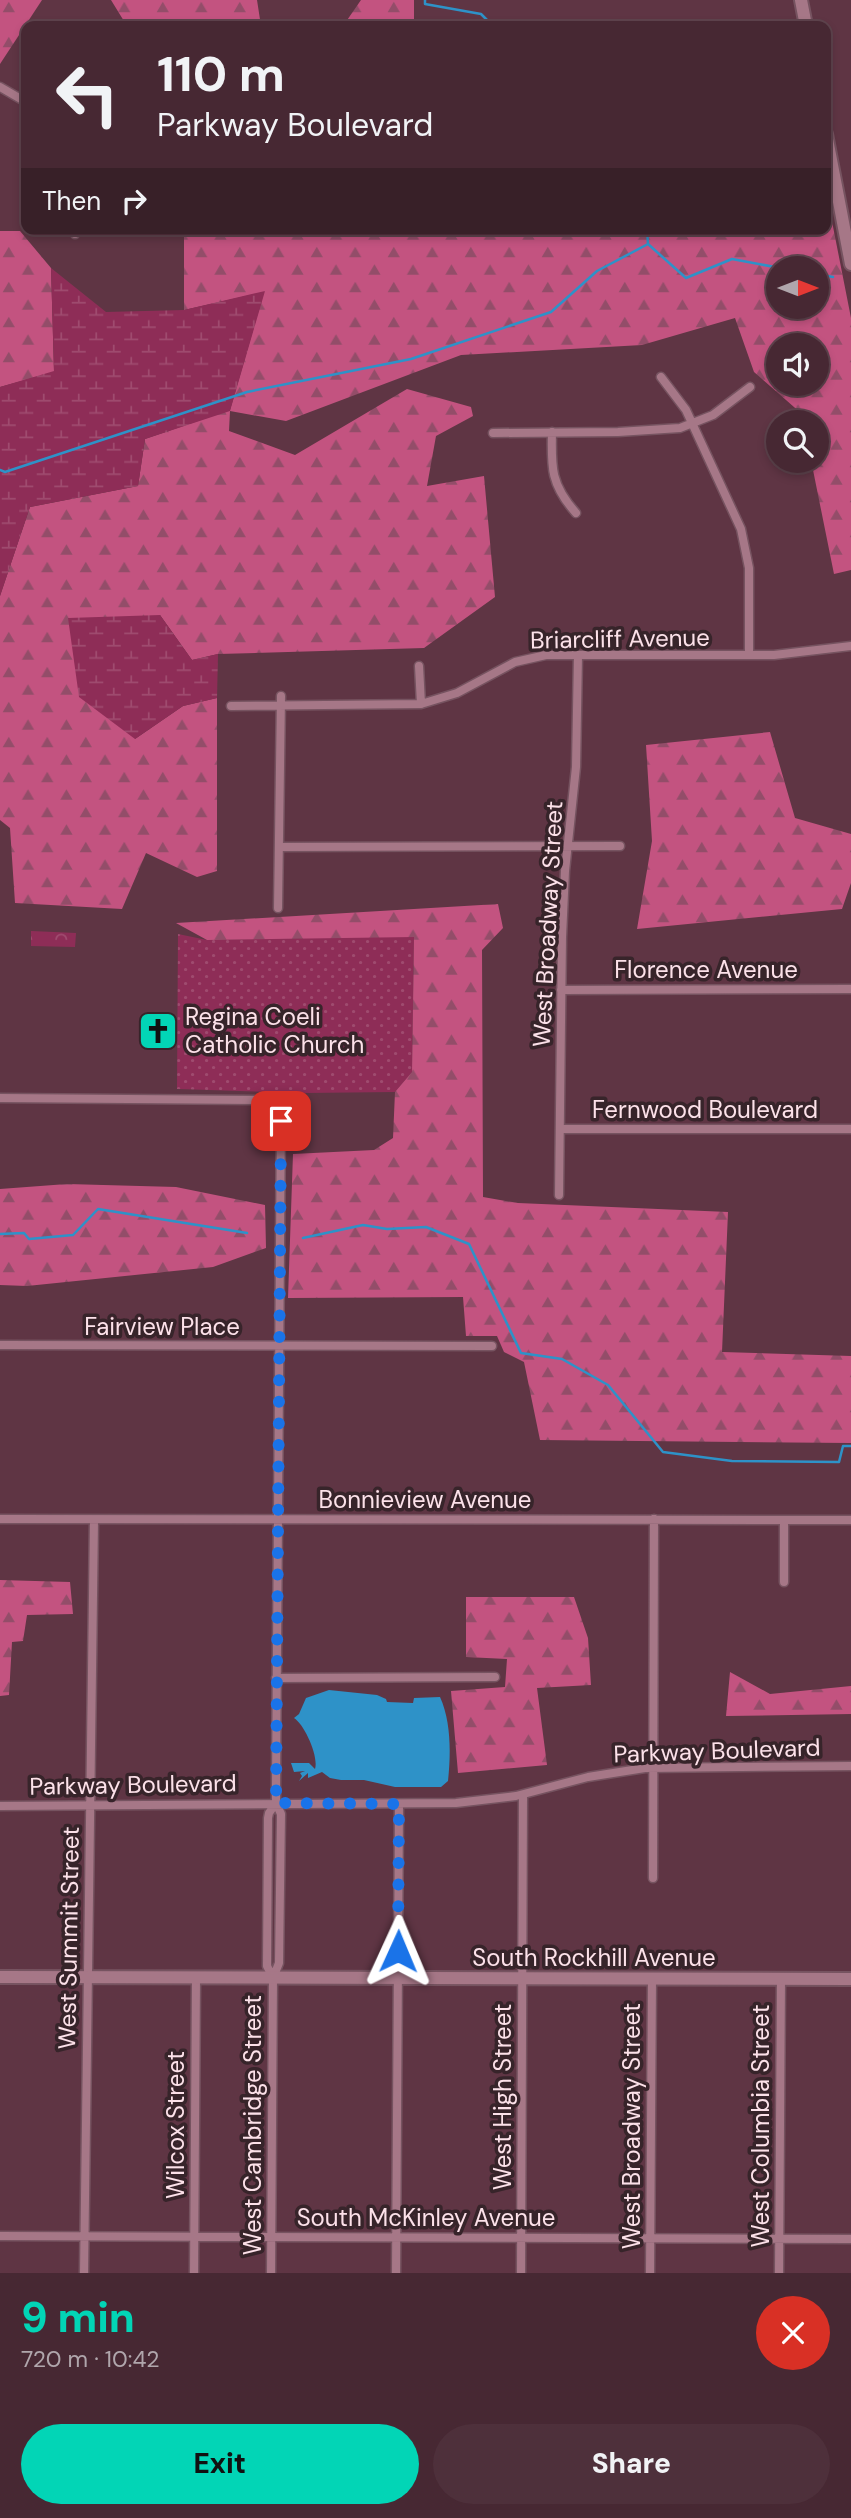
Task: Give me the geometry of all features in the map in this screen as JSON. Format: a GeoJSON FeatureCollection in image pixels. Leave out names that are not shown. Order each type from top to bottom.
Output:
{"type":"FeatureCollection","features":[{"type":"Feature","properties":{"kind":"street"},"geometry":{"type":"LineString","coordinates":[[801,0],[805,21]]}},
{"type":"Feature","properties":{"kind":"street"},"geometry":{"type":"LineString","coordinates":[[0,87],[21,99]]}},
{"type":"Feature","properties":{"kind":"street"},"geometry":{"type":"LineString","coordinates":[[831,160],[851,264]]}},
{"type":"Feature","properties":{"kind":"street"},"geometry":{"type":"LineString","coordinates":[[661,377],[679,399],[693,424],[731,504],[744,540],[749,578],[749,655]]}},
{"type":"Feature","properties":{"kind":"street"},"geometry":{"type":"LineString","coordinates":[[493,433],[664,431],[693,424],[713,415],[750,387]]}},
{"type":"Feature","properties":{"kind":"street"},"geometry":{"type":"LineString","coordinates":[[552,432],[554,480],[576,513]]}},
{"type":"Feature","properties":{"kind":"street","name":"Briarcliff Avenue"},"geometry":{"type":"LineString","coordinates":[[231,706],[421,704],[457,693],[521,660],[546,655],[749,655],[804,653],[851,646]]}},
{"type":"Feature","properties":{"kind":"street","name":"West Broadway Street"},"geometry":{"type":"LineString","coordinates":[[559,1195],[564,898],[576,766],[578,655]]}},
{"type":"Feature","properties":{"kind":"street"},"geometry":{"type":"LineString","coordinates":[[419,666],[421,704]]}},
{"type":"Feature","properties":{"kind":"street"},"geometry":{"type":"LineString","coordinates":[[278,908],[281,696]]}},
{"type":"Feature","properties":{"kind":"street"},"geometry":{"type":"LineString","coordinates":[[279,847],[620,846]]}},
{"type":"Feature","properties":{"kind":"street","name":"Florence Avenue"},"geometry":{"type":"LineString","coordinates":[[561,990],[851,989]]}},
{"type":"Feature","properties":{"kind":"street","name":"West Cambridge Street"},"geometry":{"type":"LineString","coordinates":[[0,1098],[265,1100],[278,1104],[281,1110],[276,1678],[276,1803],[281,1814],[279,1963],[273,1978],[271,2273]]}},
{"type":"Feature","properties":{"kind":"street","name":"Fernwood Boulevard"},"geometry":{"type":"LineString","coordinates":[[559,1129],[851,1129]]}},
{"type":"Feature","properties":{"kind":"street","name":"Fairview Place"},"geometry":{"type":"LineString","coordinates":[[0,1345],[492,1346]]}},
{"type":"Feature","properties":{"kind":"street","name":"Bonnieview Avenue"},"geometry":{"type":"LineString","coordinates":[[0,1519],[851,1520]]}},
{"type":"Feature","properties":{"kind":"street"},"geometry":{"type":"LineString","coordinates":[[653,1878],[654,1519]]}},
{"type":"Feature","properties":{"kind":"street","name":"West Summit Street"},"geometry":{"type":"LineString","coordinates":[[84,2273],[94,1520]]}},
{"type":"Feature","properties":{"kind":"street"},"geometry":{"type":"LineString","coordinates":[[784,1520],[785,1582]]}},
{"type":"Feature","properties":{"kind":"street"},"geometry":{"type":"LineString","coordinates":[[276,1678],[495,1677]]}},
{"type":"Feature","properties":{"kind":"street","name":"Parkway Boulevard"},"geometry":{"type":"LineString","coordinates":[[0,1806],[399,1804],[482,1801],[523,1795],[606,1773],[654,1768],[851,1766]]}},
{"type":"Feature","properties":{"kind":"street","name":"West High Street"},"geometry":{"type":"LineString","coordinates":[[522,2273],[523,1795]]}},
{"type":"Feature","properties":{"kind":"street"},"geometry":{"type":"LineString","coordinates":[[396,2273],[399,1804]]}},
{"type":"Feature","properties":{"kind":"street","name":"South Rockhill Avenue"},"geometry":{"type":"LineString","coordinates":[[0,1977],[851,1979]]}},
{"type":"Feature","properties":{"kind":"street","name":"Wilcox Street"},"geometry":{"type":"LineString","coordinates":[[194,2273],[196,1978]]}},
{"type":"Feature","properties":{"kind":"street","name":"West Broadway Street"},"geometry":{"type":"LineString","coordinates":[[650,2273],[652,1979]]}},
{"type":"Feature","properties":{"kind":"street","name":"West Columbia Street"},"geometry":{"type":"LineString","coordinates":[[779,2273],[781,1979]]}},
{"type":"Feature","properties":{"kind":"street","name":"South McKinley Avenue"},"geometry":{"type":"LineString","coordinates":[[0,2236],[851,2239]]}},
{"type":"Feature","properties":{"kind":"green space"},"geometry":{"type":"Polygon","coordinates":[[[0,0],[42,0],[28,21],[21,21],[21,32],[0,64],[0,0]]]}},
{"type":"Feature","properties":{"kind":"green space"},"geometry":{"type":"Polygon","coordinates":[[[111,0],[257,0],[260,21],[124,21],[111,0]]]}},
{"type":"Feature","properties":{"kind":"green space"},"geometry":{"type":"Polygon","coordinates":[[[361,0],[414,0],[414,21],[346,21],[361,0]]]}},
{"type":"Feature","properties":{"kind":"green space"},"geometry":{"type":"Polygon","coordinates":[[[831,216],[851,318],[851,570],[834,574],[814,473],[829,473],[829,410],[797,410],[781,396],[829,396],[829,333],[766,333],[766,382],[754,372],[735,318],[642,345],[461,355],[286,421],[230,411],[229,431],[295,455],[407,389],[471,407],[473,416],[436,436],[427,486],[484,476],[495,597],[424,648],[218,654],[192,660],[160,615],[135,739],[183,706],[217,698],[217,871],[197,877],[146,853],[122,909],[15,903],[10,828],[0,820],[0,596],[30,507],[138,486],[145,439],[230,410],[264,292],[184,310],[184,235],[831,235],[831,216]]]}},
{"type":"Feature","properties":{"kind":"green space"},"geometry":{"type":"Polygon","coordinates":[[[0,231],[20,231],[51,268],[54,372],[0,387],[0,231]]]}},
{"type":"Feature","properties":{"kind":"green space"},"geometry":{"type":"Polygon","coordinates":[[[51,268],[106,312],[184,310],[265,291],[230,411],[145,439],[138,486],[30,507],[0,596],[0,387],[54,371],[51,268]]]}},
{"type":"Feature","properties":{"kind":"green space"},"geometry":{"type":"Polygon","coordinates":[[[160,615],[192,660],[218,654],[217,698],[183,706],[135,739],[79,697],[68,618],[160,615]]]}},
{"type":"Feature","properties":{"kind":"green space"},"geometry":{"type":"Polygon","coordinates":[[[770,732],[795,818],[851,834],[851,883],[842,909],[637,929],[652,841],[646,745],[770,732]]]}},
{"type":"Feature","properties":{"kind":"green space"},"geometry":{"type":"Polygon","coordinates":[[[498,904],[503,928],[482,950],[483,1197],[518,1203],[728,1212],[722,1352],[851,1356],[851,1443],[540,1440],[524,1362],[504,1352],[497,1336],[466,1336],[463,1297],[288,1298],[293,1154],[374,1150],[393,1138],[395,1092],[412,1072],[414,937],[207,940],[176,923],[498,904]]]}},
{"type":"Feature","properties":{"kind":"green space"},"geometry":{"type":"Polygon","coordinates":[[[31,931],[76,933],[75,947],[31,946],[31,931]]]}},
{"type":"Feature","properties":{"kind":"green space"},"geometry":{"type":"Polygon","coordinates":[[[178,934],[207,940],[414,936],[412,1072],[395,1092],[303,1093],[177,1089],[178,934]]]}},
{"type":"Feature","properties":{"kind":"green space"},"geometry":{"type":"Polygon","coordinates":[[[67,1184],[176,1187],[265,1205],[266,1248],[213,1267],[27,1286],[0,1285],[0,1189],[67,1184]]]}},
{"type":"Feature","properties":{"kind":"green space"},"geometry":{"type":"Polygon","coordinates":[[[0,1580],[70,1582],[73,1614],[27,1615],[23,1641],[12,1642],[9,1695],[0,1696],[0,1580]]]}},
{"type":"Feature","properties":{"kind":"green space"},"geometry":{"type":"Polygon","coordinates":[[[466,1597],[574,1597],[588,1638],[591,1685],[537,1688],[547,1765],[458,1773],[451,1691],[505,1687],[507,1659],[466,1657],[466,1597]]]}},
{"type":"Feature","properties":{"kind":"green space"},"geometry":{"type":"Polygon","coordinates":[[[730,1672],[770,1694],[851,1686],[851,1714],[726,1716],[730,1672]]]}},
{"type":"Feature","properties":{"kind":"water"},"geometry":{"type":"Polygon","coordinates":[[[329,1690],[377,1695],[387,1702],[413,1703],[414,1698],[440,1697],[449,1737],[448,1781],[441,1787],[395,1787],[364,1780],[330,1778],[322,1772],[308,1778],[308,1773],[299,1781],[302,1776],[300,1773],[305,1771],[294,1772],[291,1763],[309,1763],[315,1769],[316,1763],[310,1741],[294,1718],[299,1714],[306,1698],[329,1690]]]}},
{"type":"Feature","properties":{"kind":"waterway"},"geometry":{"type":"LineString","coordinates":[[425,0],[425,4],[481,14],[488,21]]}},
{"type":"Feature","properties":{"kind":"waterway"},"geometry":{"type":"LineString","coordinates":[[647,235],[648,244],[686,278],[732,259],[766,265]]}},
{"type":"Feature","properties":{"kind":"waterway"},"geometry":{"type":"LineString","coordinates":[[0,470],[5,472],[247,392],[411,359],[551,312],[597,271],[648,244]]}},
{"type":"Feature","properties":{"kind":"waterway"},"geometry":{"type":"LineString","coordinates":[[0,1234],[24,1233],[29,1239],[73,1235],[98,1209],[247,1233]]}},
{"type":"Feature","properties":{"kind":"waterway"},"geometry":{"type":"LineString","coordinates":[[303,1238],[363,1225],[387,1229],[426,1227],[469,1244],[521,1353],[562,1359],[608,1385],[663,1452],[732,1461],[839,1462],[843,1446],[851,1446]]}},
{"type":"Feature","properties":{"kind":"place","name":"Regina Coeli Catholic Church"},"geometry":{"type":"Point","coordinates":[158,1031]}},
{"type":"Feature","properties":{"kind":"route"},"geometry":{"type":"LineString","coordinates":[[281,1121],[276,1803],[399,1804],[398,1951]]}}]}
